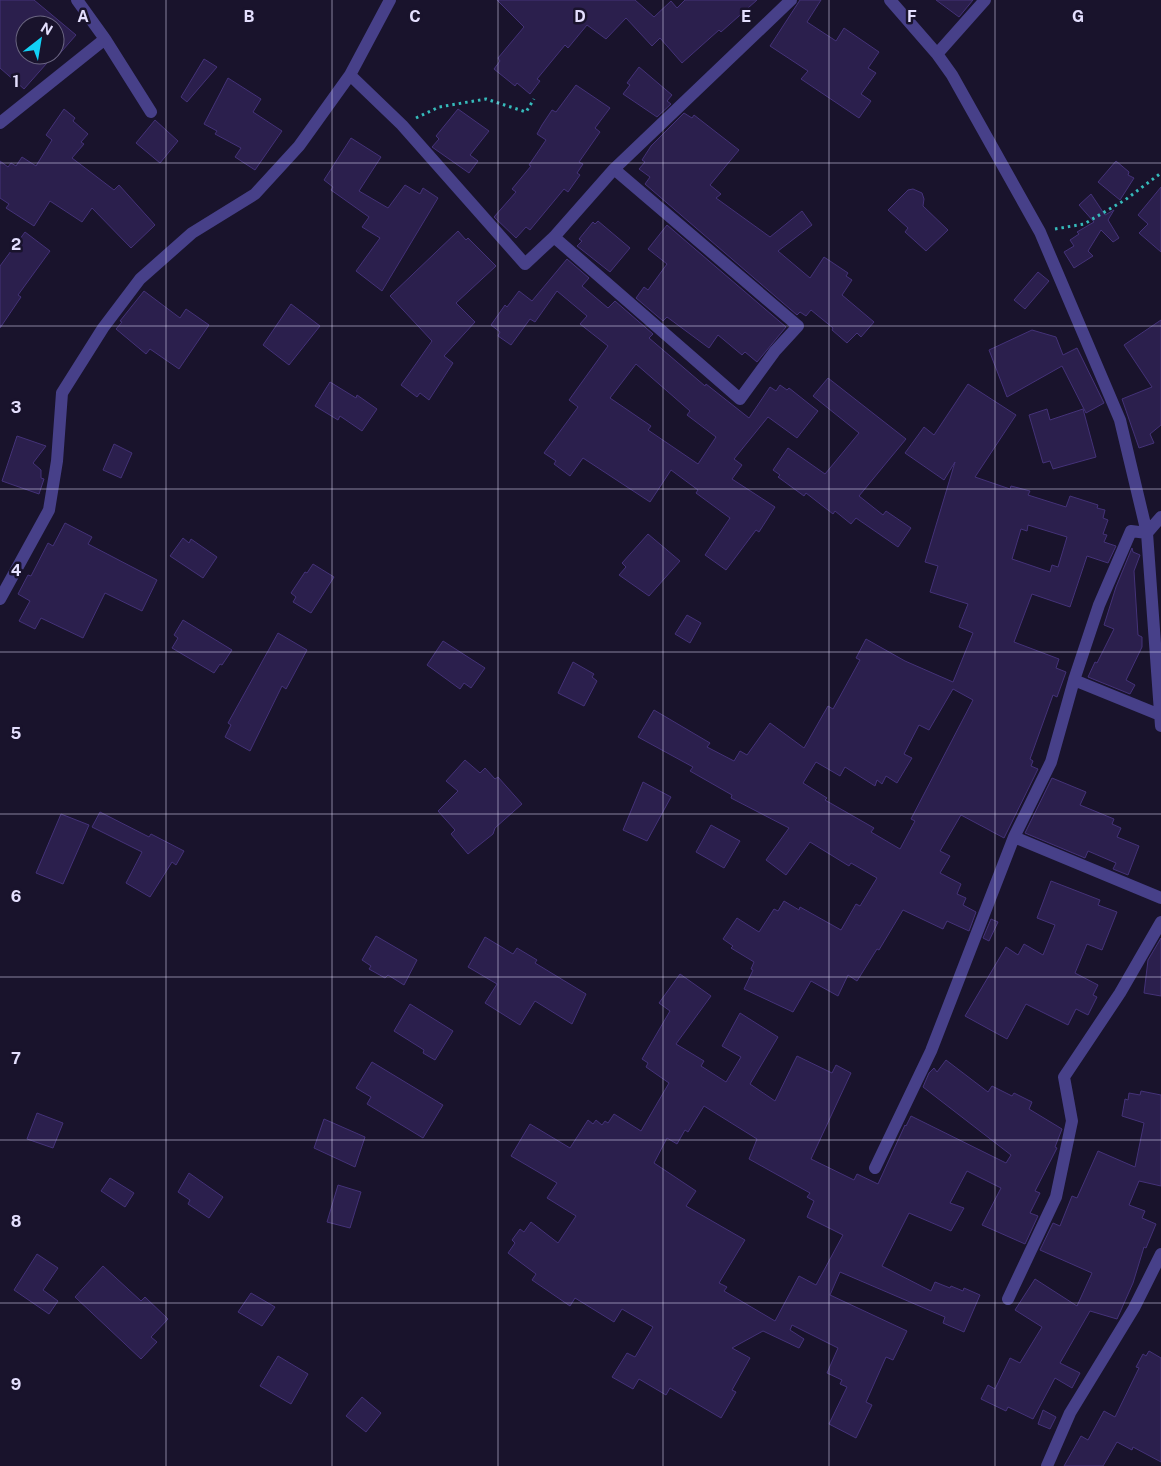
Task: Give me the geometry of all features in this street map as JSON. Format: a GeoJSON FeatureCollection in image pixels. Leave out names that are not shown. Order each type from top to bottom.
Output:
{"type":"FeatureCollection","features":[{"type":"Feature","properties":{"kind":"street"},"geometry":{"type":"LineString","coordinates":[[77,0],[105,39],[150,112]]}},
{"type":"Feature","properties":{"kind":"street"},"geometry":{"type":"LineString","coordinates":[[0,599],[49,510],[57,461],[62,393],[103,328],[140,279],[192,233],[255,194],[299,146],[350,75],[390,0]]}},
{"type":"Feature","properties":{"kind":"street"},"geometry":{"type":"LineString","coordinates":[[350,75],[402,125],[525,264],[554,237],[614,169],[791,0]]}},
{"type":"Feature","properties":{"kind":"street"},"geometry":{"type":"LineString","coordinates":[[890,0],[937,54],[952,75],[1040,232],[1120,420],[1147,533],[1161,726]]}},
{"type":"Feature","properties":{"kind":"street"},"geometry":{"type":"LineString","coordinates":[[937,54],[985,0]]}},
{"type":"Feature","properties":{"kind":"street"},"geometry":{"type":"LineString","coordinates":[[0,123],[105,39]]}},
{"type":"Feature","properties":{"kind":"street"},"geometry":{"type":"LineString","coordinates":[[554,237],[740,399],[775,351],[798,326],[614,169]]}},
{"type":"Feature","properties":{"kind":"street"},"geometry":{"type":"LineString","coordinates":[[1147,533],[1161,517]]}},
{"type":"Feature","properties":{"kind":"street"},"geometry":{"type":"LineString","coordinates":[[875,1168],[931,1051],[1014,837],[1051,762],[1074,680],[1099,605],[1132,531],[1147,533]]}},
{"type":"Feature","properties":{"kind":"street"},"geometry":{"type":"LineString","coordinates":[[1074,680],[1160,715]]}},
{"type":"Feature","properties":{"kind":"street"},"geometry":{"type":"LineString","coordinates":[[1014,837],[1161,898]]}},
{"type":"Feature","properties":{"kind":"street"},"geometry":{"type":"LineString","coordinates":[[1008,1299],[1056,1197],[1072,1121],[1064,1077],[1120,993],[1161,922]]}},
{"type":"Feature","properties":{"kind":"street"},"geometry":{"type":"LineString","coordinates":[[1047,1466],[1070,1413],[1134,1308],[1161,1254]]}},
{"type":"Feature","properties":{"kind":"path"},"geometry":{"type":"LineString","coordinates":[[402,125],[439,107],[486,99],[526,112],[534,99]]}},
{"type":"Feature","properties":{"kind":"path"},"geometry":{"type":"LineString","coordinates":[[1040,232],[1084,224],[1125,200],[1161,174]]}},
{"type":"Feature","properties":{"kind":"building"},"geometry":{"type":"Polygon","coordinates":[[[0,0],[34,0],[52,15],[15,15],[15,65],[45,65],[24,89],[0,68],[0,0]]]}},
{"type":"Feature","properties":{"kind":"building"},"geometry":{"type":"Polygon","coordinates":[[[497,0],[635,0],[654,17],[671,1],[677,8],[685,0],[757,0],[682,63],[660,38],[652,46],[626,18],[606,39],[587,25],[568,48],[565,45],[537,79],[540,81],[530,94],[517,83],[515,86],[494,69],[500,61],[498,58],[524,27],[497,0]]]}},
{"type":"Feature","properties":{"kind":"building"},"geometry":{"type":"Polygon","coordinates":[[[800,0],[821,0],[807,22],[836,41],[844,28],[879,52],[868,68],[876,73],[861,94],[871,101],[859,118],[801,79],[808,71],[770,46],[800,0]]]}},
{"type":"Feature","properties":{"kind":"building"},"geometry":{"type":"Polygon","coordinates":[[[936,0],[973,0],[959,17],[936,0]]]}},
{"type":"Feature","properties":{"kind":"building"},"geometry":{"type":"Polygon","coordinates":[[[65,26],[76,35],[65,48],[65,26]]]}},
{"type":"Feature","properties":{"kind":"building"},"geometry":{"type":"Polygon","coordinates":[[[204,59],[217,67],[187,102],[181,97],[204,59]]]}},
{"type":"Feature","properties":{"kind":"building"},"geometry":{"type":"Polygon","coordinates":[[[639,67],[672,95],[667,101],[671,104],[657,117],[623,94],[630,85],[627,83],[639,67]]]}},
{"type":"Feature","properties":{"kind":"building"},"geometry":{"type":"Polygon","coordinates":[[[228,78],[261,99],[253,112],[282,131],[255,170],[235,157],[241,148],[215,134],[217,131],[204,124],[228,78]]]}},
{"type":"Feature","properties":{"kind":"building"},"geometry":{"type":"Polygon","coordinates":[[[576,85],[610,108],[595,128],[600,132],[579,162],[583,164],[577,173],[580,175],[568,192],[564,189],[530,230],[526,227],[516,238],[494,217],[516,192],[512,189],[531,166],[529,165],[546,140],[537,134],[542,125],[552,110],[556,112],[576,85]]]}},
{"type":"Feature","properties":{"kind":"building"},"geometry":{"type":"Polygon","coordinates":[[[64,109],[75,118],[73,121],[88,134],[81,142],[84,144],[72,158],[114,190],[119,185],[155,225],[131,248],[92,208],[82,222],[50,201],[34,226],[6,208],[9,204],[0,198],[0,161],[8,167],[11,163],[16,166],[22,157],[36,166],[52,140],[46,135],[64,109]]]}},
{"type":"Feature","properties":{"kind":"building"},"geometry":{"type":"Polygon","coordinates":[[[458,109],[489,131],[470,155],[478,161],[469,173],[432,147],[439,139],[436,136],[458,109]]]}},
{"type":"Feature","properties":{"kind":"building"},"geometry":{"type":"Polygon","coordinates":[[[684,113],[692,118],[694,115],[739,150],[710,185],[721,194],[716,198],[770,237],[802,211],[812,225],[778,251],[810,278],[824,257],[848,273],[846,276],[852,280],[842,295],[874,322],[861,337],[857,333],[847,343],[832,330],[833,328],[811,310],[806,316],[800,312],[797,315],[645,184],[650,177],[639,169],[645,162],[642,160],[651,146],[684,113]]]}},
{"type":"Feature","properties":{"kind":"building"},"geometry":{"type":"Polygon","coordinates":[[[155,120],[178,141],[160,163],[136,143],[155,120]]]}},
{"type":"Feature","properties":{"kind":"building"},"geometry":{"type":"Polygon","coordinates":[[[351,138],[381,157],[359,191],[388,208],[405,185],[420,194],[423,188],[438,198],[382,291],[356,271],[380,238],[362,227],[369,217],[331,190],[333,187],[324,180],[351,138]]]}},
{"type":"Feature","properties":{"kind":"building"},"geometry":{"type":"Polygon","coordinates":[[[1116,161],[1129,172],[1128,175],[1134,178],[1120,200],[1098,182],[1116,161]]]}},
{"type":"Feature","properties":{"kind":"building"},"geometry":{"type":"Polygon","coordinates":[[[1161,187],[1161,252],[1139,233],[1148,224],[1138,215],[1161,187]]]}},
{"type":"Feature","properties":{"kind":"building"},"geometry":{"type":"Polygon","coordinates":[[[913,189],[922,193],[924,199],[923,206],[948,230],[926,251],[905,232],[908,228],[888,210],[908,190],[913,189]]]}},
{"type":"Feature","properties":{"kind":"building"},"geometry":{"type":"Polygon","coordinates":[[[1091,194],[1105,215],[1114,210],[1108,220],[1119,238],[1113,242],[1101,230],[1088,251],[1093,256],[1074,268],[1064,252],[1074,246],[1070,240],[1079,234],[1077,232],[1094,222],[1079,205],[1091,194]]]}},
{"type":"Feature","properties":{"kind":"building"},"geometry":{"type":"Polygon","coordinates":[[[598,221],[630,248],[610,272],[577,246],[582,241],[579,239],[593,222],[595,224],[598,221]]]}},
{"type":"Feature","properties":{"kind":"building"},"geometry":{"type":"Polygon","coordinates":[[[667,225],[786,327],[757,362],[745,352],[742,355],[718,335],[709,348],[667,317],[663,321],[636,298],[644,287],[648,290],[667,264],[648,249],[667,225]]]}},
{"type":"Feature","properties":{"kind":"building"},"geometry":{"type":"Polygon","coordinates":[[[458,231],[466,240],[468,238],[496,266],[456,303],[475,322],[444,356],[453,363],[429,400],[420,393],[417,397],[401,385],[432,341],[390,296],[458,231]]]}},
{"type":"Feature","properties":{"kind":"building"},"geometry":{"type":"Polygon","coordinates":[[[25,232],[50,251],[18,295],[21,297],[0,328],[0,266],[25,232]]]}},
{"type":"Feature","properties":{"kind":"building"},"geometry":{"type":"Polygon","coordinates":[[[567,259],[589,278],[582,286],[608,308],[615,301],[653,334],[649,338],[705,386],[706,384],[749,418],[770,387],[776,391],[780,385],[787,390],[789,388],[818,411],[797,438],[768,417],[734,459],[742,465],[732,479],[775,507],[759,532],[756,530],[726,570],[705,555],[730,518],[696,493],[698,490],[671,470],[650,502],[583,458],[570,476],[554,464],[556,461],[544,453],[578,407],[569,400],[608,346],[580,324],[587,316],[557,291],[535,322],[530,319],[511,345],[498,336],[500,332],[491,325],[505,305],[507,307],[519,291],[532,301],[567,259]],[[636,364],[610,398],[651,426],[648,430],[698,464],[716,437],[687,415],[690,411],[636,364]]]}},
{"type":"Feature","properties":{"kind":"building"},"geometry":{"type":"Polygon","coordinates":[[[1038,272],[1049,281],[1025,309],[1014,300],[1038,272]]]}},
{"type":"Feature","properties":{"kind":"building"},"geometry":{"type":"Polygon","coordinates":[[[144,291],[180,318],[186,309],[209,325],[179,369],[150,349],[146,354],[116,329],[122,322],[120,321],[144,291]]]}},
{"type":"Feature","properties":{"kind":"building"},"geometry":{"type":"Polygon","coordinates":[[[291,304],[320,326],[289,365],[263,345],[291,304]]]}},
{"type":"Feature","properties":{"kind":"building"},"geometry":{"type":"Polygon","coordinates":[[[1161,320],[1161,425],[1150,434],[1154,443],[1139,448],[1122,399],[1152,387],[1124,345],[1161,320]]]}},
{"type":"Feature","properties":{"kind":"building"},"geometry":{"type":"Polygon","coordinates":[[[1032,330],[1056,337],[1063,355],[1077,348],[1104,403],[1086,413],[1062,366],[1007,397],[989,350],[1032,330]]]}},
{"type":"Feature","properties":{"kind":"building"},"geometry":{"type":"Polygon","coordinates":[[[828,378],[906,439],[859,496],[883,515],[886,511],[911,528],[898,547],[856,518],[851,524],[835,511],[833,514],[806,493],[804,496],[778,477],[780,475],[773,470],[788,448],[825,474],[859,433],[813,396],[828,378]]]}},
{"type":"Feature","properties":{"kind":"building"},"geometry":{"type":"Polygon","coordinates":[[[330,382],[356,398],[357,395],[377,409],[362,431],[340,416],[338,420],[315,406],[330,382]]]}},
{"type":"Feature","properties":{"kind":"building"},"geometry":{"type":"Polygon","coordinates":[[[968,384],[1016,415],[975,477],[1010,489],[1011,486],[1030,491],[1028,495],[1066,507],[1070,496],[1098,505],[1097,508],[1105,510],[1103,518],[1108,520],[1103,534],[1107,535],[1104,542],[1116,546],[1108,563],[1087,556],[1070,607],[1032,594],[1014,642],[1059,659],[1056,668],[1066,672],[1057,697],[1053,695],[1030,759],[1033,761],[1031,766],[1038,769],[1004,838],[961,815],[940,851],[950,856],[940,873],[961,884],[957,894],[966,898],[963,905],[976,912],[969,931],[947,921],[943,929],[903,910],[879,950],[877,949],[857,981],[848,975],[838,996],[811,981],[793,1012],[744,989],[753,970],[751,969],[754,962],[731,948],[733,946],[723,939],[737,918],[759,932],[774,909],[778,911],[784,901],[799,910],[800,907],[841,930],[856,904],[860,906],[877,878],[851,863],[849,866],[810,842],[786,875],[766,860],[789,828],[731,798],[732,795],[690,771],[693,767],[638,737],[654,710],[710,743],[707,747],[734,761],[740,751],[747,755],[770,723],[804,748],[828,706],[833,709],[860,660],[856,658],[866,639],[905,661],[953,682],[973,633],[959,627],[968,604],[930,592],[938,566],[925,562],[955,462],[944,480],[905,453],[924,427],[934,435],[968,384]],[[1028,525],[1027,531],[1021,529],[1012,559],[1050,572],[1052,565],[1058,567],[1067,537],[1028,525]],[[953,689],[929,730],[919,725],[904,754],[912,758],[897,783],[886,776],[882,784],[877,780],[875,786],[845,767],[840,776],[816,762],[803,783],[827,798],[825,800],[874,828],[871,832],[900,849],[915,821],[911,819],[973,700],[953,689]]]}},
{"type":"Feature","properties":{"kind":"building"},"geometry":{"type":"Polygon","coordinates":[[[1047,409],[1050,420],[1083,409],[1096,457],[1053,469],[1050,461],[1043,463],[1029,415],[1047,409]]]}},
{"type":"Feature","properties":{"kind":"building"},"geometry":{"type":"Polygon","coordinates":[[[17,436],[46,446],[33,463],[41,470],[41,478],[44,479],[39,494],[2,481],[17,436]]]}},
{"type":"Feature","properties":{"kind":"building"},"geometry":{"type":"Polygon","coordinates":[[[114,444],[132,453],[121,478],[103,470],[114,444]]]}},
{"type":"Feature","properties":{"kind":"building"},"geometry":{"type":"Polygon","coordinates":[[[65,523],[92,537],[88,544],[157,580],[142,611],[105,593],[83,638],[41,618],[35,629],[19,621],[30,601],[18,594],[28,575],[31,576],[48,543],[53,546],[65,523]]]}},
{"type":"Feature","properties":{"kind":"building"},"geometry":{"type":"Polygon","coordinates":[[[648,534],[680,561],[649,596],[619,575],[626,567],[622,563],[648,534]]]}},
{"type":"Feature","properties":{"kind":"building"},"geometry":{"type":"Polygon","coordinates":[[[183,538],[189,543],[191,539],[217,557],[203,578],[170,556],[183,538]]]}},
{"type":"Feature","properties":{"kind":"building"},"geometry":{"type":"Polygon","coordinates":[[[1132,548],[1133,552],[1140,555],[1134,571],[1138,635],[1142,637],[1142,647],[1126,680],[1135,685],[1130,694],[1088,677],[1114,629],[1104,625],[1116,587],[1132,548]]]}},
{"type":"Feature","properties":{"kind":"building"},"geometry":{"type":"Polygon","coordinates":[[[313,564],[334,577],[311,613],[293,602],[296,597],[291,593],[305,572],[307,573],[313,564]]]}},
{"type":"Feature","properties":{"kind":"building"},"geometry":{"type":"Polygon","coordinates":[[[687,615],[701,623],[690,643],[675,634],[687,615]]]}},
{"type":"Feature","properties":{"kind":"building"},"geometry":{"type":"Polygon","coordinates":[[[183,620],[232,650],[214,673],[172,648],[178,638],[174,635],[183,620]]]}},
{"type":"Feature","properties":{"kind":"building"},"geometry":{"type":"Polygon","coordinates":[[[278,633],[307,650],[286,689],[282,686],[250,751],[225,737],[231,725],[228,723],[278,633]]]}},
{"type":"Feature","properties":{"kind":"building"},"geometry":{"type":"Polygon","coordinates":[[[443,641],[485,668],[471,688],[464,683],[460,689],[427,665],[443,641]]]}},
{"type":"Feature","properties":{"kind":"building"},"geometry":{"type":"Polygon","coordinates":[[[573,662],[594,674],[592,677],[597,681],[584,706],[558,693],[573,662]]]}},
{"type":"Feature","properties":{"kind":"building"},"geometry":{"type":"Polygon","coordinates":[[[465,760],[480,773],[485,768],[495,779],[498,777],[522,804],[495,828],[493,834],[468,854],[451,834],[455,830],[438,811],[458,791],[446,781],[465,760]]]}},
{"type":"Feature","properties":{"kind":"building"},"geometry":{"type":"Polygon","coordinates":[[[1052,778],[1086,792],[1080,805],[1114,819],[1112,824],[1121,828],[1117,837],[1139,846],[1128,875],[1113,869],[1116,863],[1088,851],[1085,858],[1025,833],[1052,778]]]}},
{"type":"Feature","properties":{"kind":"building"},"geometry":{"type":"Polygon","coordinates":[[[643,782],[671,797],[647,841],[623,830],[643,782]]]}},
{"type":"Feature","properties":{"kind":"building"},"geometry":{"type":"Polygon","coordinates":[[[100,812],[149,837],[151,834],[184,851],[176,865],[172,862],[150,897],[126,883],[142,852],[92,827],[100,812]]]}},
{"type":"Feature","properties":{"kind":"building"},"geometry":{"type":"Polygon","coordinates":[[[61,814],[89,825],[63,884],[36,873],[61,814]]]}},
{"type":"Feature","properties":{"kind":"building"},"geometry":{"type":"Polygon","coordinates":[[[711,825],[740,841],[724,868],[696,852],[711,825]]]}},
{"type":"Feature","properties":{"kind":"building"},"geometry":{"type":"Polygon","coordinates":[[[1051,881],[1100,900],[1098,905],[1117,912],[1102,950],[1087,944],[1075,973],[1098,985],[1093,995],[1097,997],[1088,1015],[1076,1009],[1068,1025],[1026,1004],[1007,1039],[965,1016],[1006,947],[1018,955],[1024,944],[1043,955],[1055,925],[1037,918],[1051,881]]]}},
{"type":"Feature","properties":{"kind":"building"},"geometry":{"type":"Polygon","coordinates":[[[991,919],[998,922],[989,941],[983,938],[991,919]]]}},
{"type":"Feature","properties":{"kind":"building"},"geometry":{"type":"Polygon","coordinates":[[[376,936],[417,960],[404,985],[388,975],[385,978],[369,969],[371,966],[362,960],[376,936]]]}},
{"type":"Feature","properties":{"kind":"building"},"geometry":{"type":"Polygon","coordinates":[[[485,937],[513,954],[517,948],[537,960],[535,963],[586,994],[572,1024],[535,1001],[520,1025],[485,1003],[497,984],[468,967],[485,937]]]}},
{"type":"Feature","properties":{"kind":"building"},"geometry":{"type":"Polygon","coordinates":[[[1161,938],[1161,996],[1144,993],[1148,960],[1161,938]]]}},
{"type":"Feature","properties":{"kind":"building"},"geometry":{"type":"Polygon","coordinates":[[[680,974],[711,996],[676,1044],[704,1061],[701,1066],[726,1082],[741,1057],[722,1046],[740,1013],[778,1037],[750,1084],[775,1101],[797,1056],[832,1073],[836,1065],[851,1073],[811,1159],[854,1180],[857,1174],[878,1184],[911,1116],[1006,1163],[1011,1155],[923,1087],[929,1073],[934,1068],[937,1072],[946,1060],[988,1092],[992,1086],[1012,1096],[1014,1093],[1032,1102],[1029,1109],[1062,1129],[1055,1147],[1057,1148],[1035,1191],[1040,1193],[1030,1213],[1038,1216],[1025,1244],[982,1225],[1001,1188],[967,1171],[950,1203],[964,1208],[951,1231],[909,1213],[882,1266],[931,1291],[935,1282],[963,1291],[964,1288],[980,1295],[964,1332],[943,1323],[945,1317],[840,1272],[830,1295],[907,1331],[893,1360],[886,1357],[866,1402],[872,1405],[856,1438],[829,1424],[847,1387],[840,1384],[842,1380],[827,1373],[838,1348],[792,1325],[790,1330],[804,1339],[799,1348],[763,1331],[732,1348],[750,1358],[732,1390],[736,1392],[721,1418],[670,1388],[666,1395],[639,1379],[633,1389],[612,1377],[627,1353],[635,1357],[653,1327],[622,1309],[614,1322],[575,1298],[570,1306],[532,1280],[536,1274],[508,1253],[515,1243],[512,1240],[520,1229],[524,1232],[531,1222],[558,1243],[576,1216],[547,1198],[557,1183],[511,1156],[530,1124],[570,1148],[588,1120],[593,1124],[596,1120],[602,1125],[605,1121],[608,1123],[614,1114],[641,1131],[669,1083],[646,1067],[648,1063],[642,1059],[670,1011],[659,1003],[680,974]],[[704,1106],[688,1132],[685,1130],[677,1144],[667,1138],[654,1163],[696,1191],[686,1206],[745,1240],[719,1283],[727,1287],[724,1291],[775,1321],[799,1276],[816,1285],[843,1235],[807,1217],[814,1201],[807,1197],[810,1193],[749,1159],[757,1139],[704,1106]]]}},
{"type":"Feature","properties":{"kind":"building"},"geometry":{"type":"Polygon","coordinates":[[[410,1004],[453,1031],[435,1060],[423,1053],[424,1050],[394,1031],[410,1004]]]}},
{"type":"Feature","properties":{"kind":"building"},"geometry":{"type":"Polygon","coordinates":[[[372,1062],[443,1105],[423,1138],[367,1104],[371,1097],[356,1088],[372,1062]]]}},
{"type":"Feature","properties":{"kind":"building"},"geometry":{"type":"Polygon","coordinates":[[[1141,1091],[1161,1095],[1161,1186],[1139,1181],[1129,1205],[1145,1211],[1142,1218],[1156,1224],[1146,1248],[1144,1247],[1133,1283],[1117,1319],[1090,1311],[1060,1363],[1080,1373],[1072,1388],[1055,1378],[1033,1419],[1008,1407],[1006,1411],[981,1399],[988,1385],[995,1389],[1010,1358],[1020,1363],[1042,1327],[1015,1310],[1035,1279],[1077,1306],[1092,1273],[1040,1250],[1053,1223],[1060,1226],[1072,1196],[1077,1198],[1098,1151],[1135,1167],[1144,1123],[1122,1116],[1125,1099],[1128,1100],[1129,1093],[1140,1095],[1141,1091]]]}},
{"type":"Feature","properties":{"kind":"building"},"geometry":{"type":"Polygon","coordinates":[[[37,1113],[63,1123],[53,1148],[27,1139],[37,1113]]]}},
{"type":"Feature","properties":{"kind":"building"},"geometry":{"type":"Polygon","coordinates":[[[324,1119],[365,1137],[355,1167],[314,1148],[324,1119]]]}},
{"type":"Feature","properties":{"kind":"building"},"geometry":{"type":"Polygon","coordinates":[[[189,1173],[223,1197],[209,1218],[188,1204],[190,1200],[178,1192],[189,1173]]]}},
{"type":"Feature","properties":{"kind":"building"},"geometry":{"type":"Polygon","coordinates":[[[110,1178],[134,1193],[125,1207],[101,1191],[110,1178]]]}},
{"type":"Feature","properties":{"kind":"building"},"geometry":{"type":"Polygon","coordinates":[[[338,1185],[361,1192],[350,1228],[327,1222],[338,1185]]]}},
{"type":"Feature","properties":{"kind":"building"},"geometry":{"type":"Polygon","coordinates":[[[37,1254],[58,1268],[43,1290],[58,1301],[49,1314],[14,1290],[37,1254]]]}},
{"type":"Feature","properties":{"kind":"building"},"geometry":{"type":"Polygon","coordinates":[[[103,1266],[141,1301],[145,1297],[168,1319],[151,1337],[157,1342],[141,1359],[75,1297],[103,1266]]]}},
{"type":"Feature","properties":{"kind":"building"},"geometry":{"type":"Polygon","coordinates":[[[251,1293],[275,1307],[262,1326],[238,1312],[251,1293]]]}},
{"type":"Feature","properties":{"kind":"building"},"geometry":{"type":"Polygon","coordinates":[[[1149,1351],[1161,1358],[1161,1462],[1133,1447],[1132,1450],[1117,1442],[1103,1466],[1064,1466],[1081,1436],[1088,1440],[1104,1411],[1115,1417],[1139,1368],[1136,1367],[1143,1354],[1146,1356],[1149,1351]]]}},
{"type":"Feature","properties":{"kind":"building"},"geometry":{"type":"Polygon","coordinates":[[[278,1356],[308,1374],[291,1404],[260,1386],[278,1356]]]}},
{"type":"Feature","properties":{"kind":"building"},"geometry":{"type":"Polygon","coordinates":[[[362,1397],[381,1413],[366,1432],[346,1416],[362,1397]]]}},
{"type":"Feature","properties":{"kind":"building"},"geometry":{"type":"Polygon","coordinates":[[[1043,1410],[1056,1417],[1050,1429],[1038,1424],[1043,1410]]]}}]}
